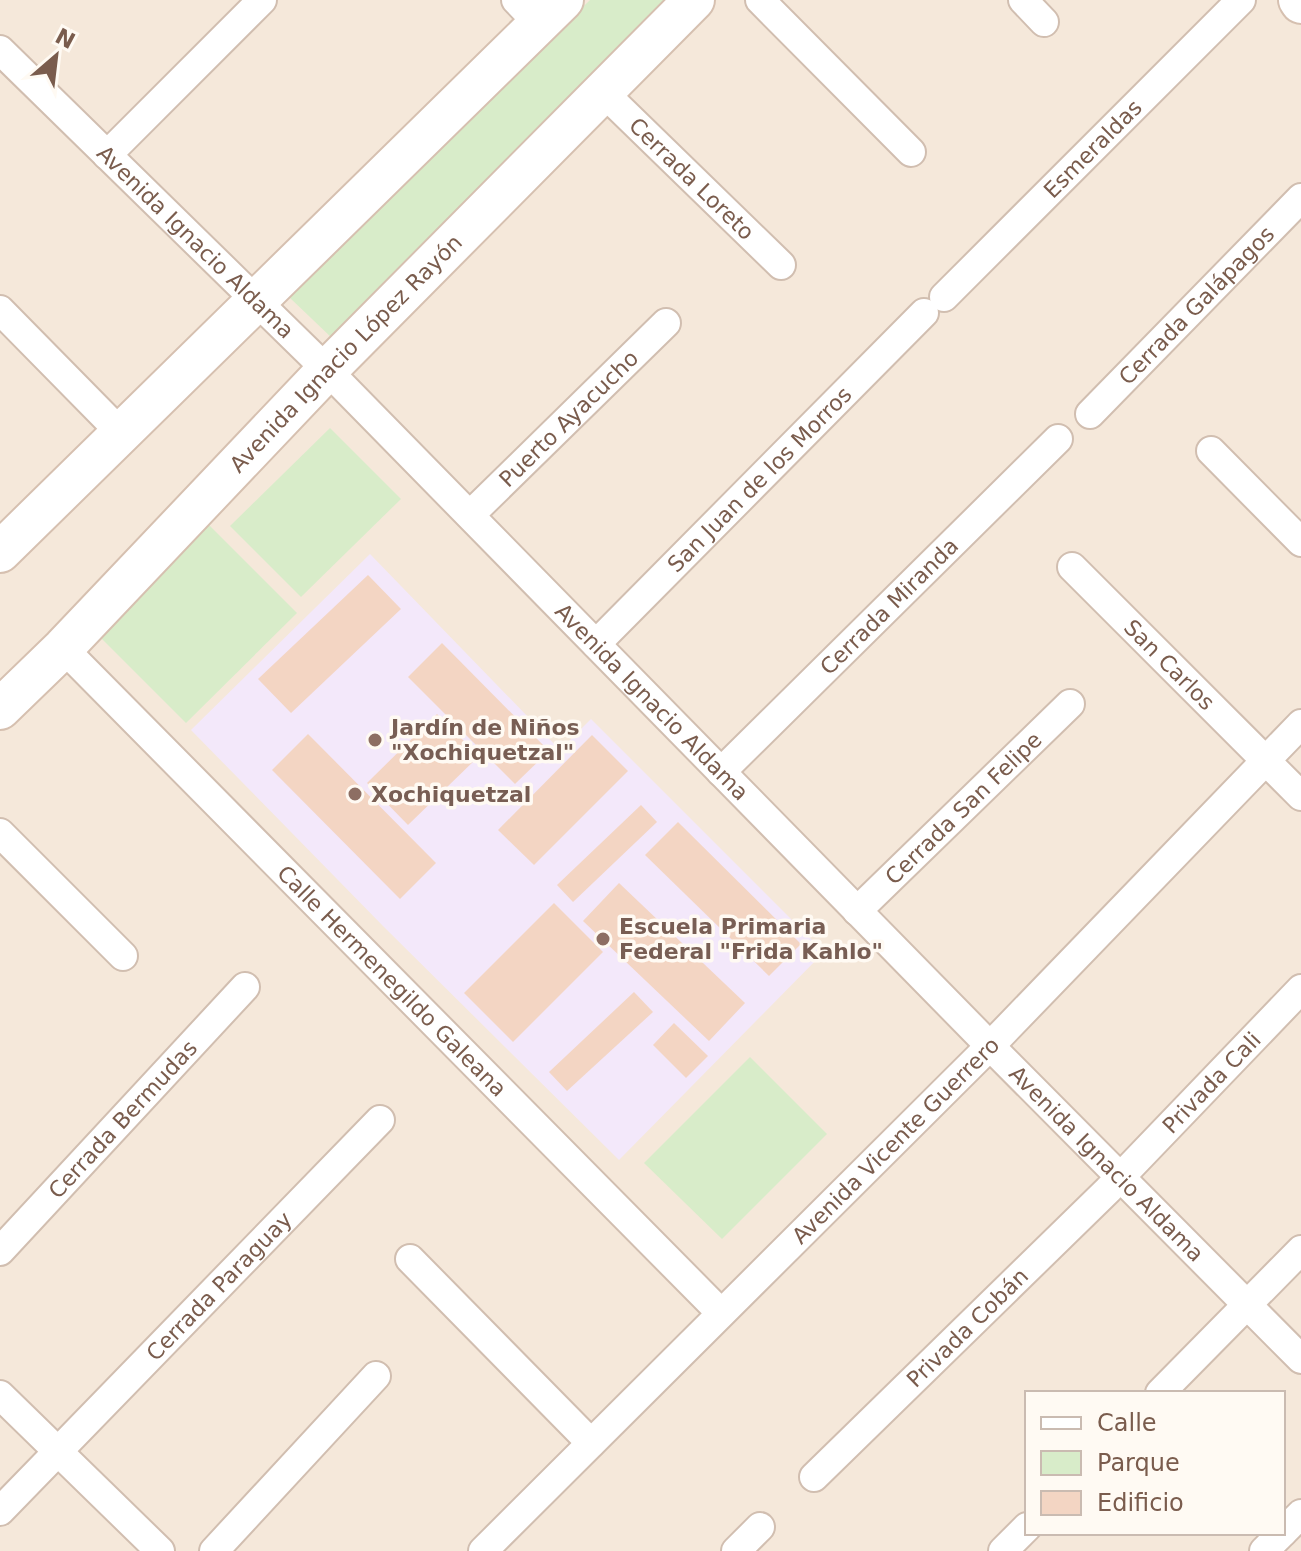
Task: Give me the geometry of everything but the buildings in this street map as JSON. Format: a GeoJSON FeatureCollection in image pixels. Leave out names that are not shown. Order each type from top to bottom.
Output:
{"type":"FeatureCollection","features":[{"type":"Feature","properties":{"kind":"street"},"geometry":{"type":"LineString","coordinates":[[107,155],[262,0]]}},
{"type":"Feature","properties":{"kind":"street","name":"Avenida Ignacio López Rayón"},"geometry":{"type":"LineString","coordinates":[[0,709],[63,648],[327,370],[694,0]]}},
{"type":"Feature","properties":{"kind":"street"},"geometry":{"type":"LineString","coordinates":[[760,0],[911,152]]}},
{"type":"Feature","properties":{"kind":"street"},"geometry":{"type":"LineString","coordinates":[[1023,0],[1044,22]]}},
{"type":"Feature","properties":{"kind":"street","name":"Esmeraldas"},"geometry":{"type":"LineString","coordinates":[[934,305],[1241,0]]}},
{"type":"Feature","properties":{"kind":"street"},"geometry":{"type":"LineString","coordinates":[[0,552],[256,301],[539,8]]}},
{"type":"Feature","properties":{"kind":"street","name":"Avenida Ignacio Aldama"},"geometry":{"type":"LineString","coordinates":[[0,50],[327,370],[1301,1359]]}},
{"type":"Feature","properties":{"kind":"street","name":"Cerrada Loreto"},"geometry":{"type":"LineString","coordinates":[[603,92],[781,265]]}},
{"type":"Feature","properties":{"kind":"street","name":"Cerrada Galápagos"},"geometry":{"type":"LineString","coordinates":[[1090,414],[1301,198]]}},
{"type":"Feature","properties":{"kind":"street","name":"San Juan de los Morros"},"geometry":{"type":"LineString","coordinates":[[596,644],[934,305]]}},
{"type":"Feature","properties":{"kind":"street"},"geometry":{"type":"LineString","coordinates":[[0,310],[121,433]]}},
{"type":"Feature","properties":{"kind":"street","name":"Puerto Ayacucho"},"geometry":{"type":"LineString","coordinates":[[470,515],[666,323]]}},
{"type":"Feature","properties":{"kind":"street","name":"Cerrada Miranda"},"geometry":{"type":"LineString","coordinates":[[721,772],[1058,439]]}},
{"type":"Feature","properties":{"kind":"street"},"geometry":{"type":"LineString","coordinates":[[1211,451],[1301,542]]}},
{"type":"Feature","properties":{"kind":"street","name":"San Carlos"},"geometry":{"type":"LineString","coordinates":[[1072,567],[1301,796]]}},
{"type":"Feature","properties":{"kind":"street","name":"Calle Hermenegildo Galeana"},"geometry":{"type":"LineString","coordinates":[[63,648],[721,1313]]}},
{"type":"Feature","properties":{"kind":"street","name":"Cerrada San Felipe"},"geometry":{"type":"LineString","coordinates":[[857,911],[1070,704]]}},
{"type":"Feature","properties":{"kind":"street","name":"Avenida Vicente Guerrero"},"geometry":{"type":"LineString","coordinates":[[483,1551],[990,1046],[1301,724]]}},
{"type":"Feature","properties":{"kind":"street"},"geometry":{"type":"LineString","coordinates":[[0,833],[123,956]]}},
{"type":"Feature","properties":{"kind":"street","name":"Cerrada Bermudas"},"geometry":{"type":"LineString","coordinates":[[0,1251],[245,987]]}},
{"type":"Feature","properties":{"kind":"street","name":"Privada Cali"},"geometry":{"type":"LineString","coordinates":[[1121,1177],[1301,989]]}},
{"type":"Feature","properties":{"kind":"street","name":"Cerrada Paraguay"},"geometry":{"type":"LineString","coordinates":[[0,1511],[380,1120]]}},
{"type":"Feature","properties":{"kind":"street","name":"Privada Cobán"},"geometry":{"type":"LineString","coordinates":[[814,1477],[1121,1177]]}},
{"type":"Feature","properties":{"kind":"street"},"geometry":{"type":"LineString","coordinates":[[1162,1391],[1301,1250]]}},
{"type":"Feature","properties":{"kind":"street"},"geometry":{"type":"LineString","coordinates":[[410,1259],[591,1443]]}},
{"type":"Feature","properties":{"kind":"street"},"geometry":{"type":"LineString","coordinates":[[214,1551],[376,1376]]}},
{"type":"Feature","properties":{"kind":"street"},"geometry":{"type":"LineString","coordinates":[[0,1395],[160,1551]]}},
{"type":"Feature","properties":{"kind":"street"},"geometry":{"type":"LineString","coordinates":[[1285,1529],[1301,1514]]}},
{"type":"Feature","properties":{"kind":"street"},"geometry":{"type":"LineString","coordinates":[[736,1551],[760,1527]]}},
{"type":"Feature","properties":{"kind":"street"},"geometry":{"type":"LineString","coordinates":[[1003,1551],[1025,1529]]}},
{"type":"Feature","properties":{"kind":"street"},"geometry":{"type":"LineString","coordinates":[[1264,1551],[1279,1535]]}},
{"type":"Feature","properties":{"kind":"shaded area"},"geometry":{"type":"Polygon","coordinates":[[[0,0],[1301,0],[1301,1551],[0,1551],[0,0]]]}},
{"type":"Feature","properties":{"kind":"shaded area"},"geometry":{"type":"Polygon","coordinates":[[[370,554],[560,750],[591,719],[824,952],[619,1160],[191,730],[370,554]]]}},
{"type":"Feature","properties":{"kind":"green space"},"geometry":{"type":"Polygon","coordinates":[[[590,0],[667,0],[334,340],[289,297],[590,0]]]}},
{"type":"Feature","properties":{"kind":"green space"},"geometry":{"type":"Polygon","coordinates":[[[330,428],[401,499],[301,597],[230,526],[330,428]]]}},
{"type":"Feature","properties":{"kind":"green space"},"geometry":{"type":"Polygon","coordinates":[[[208,524],[297,613],[186,723],[97,634],[208,524]]]}},
{"type":"Feature","properties":{"kind":"green space"},"geometry":{"type":"Polygon","coordinates":[[[750,1057],[827,1134],[722,1239],[644,1163],[750,1057]]]}},
{"type":"Feature","properties":{"kind":"place","name":"Jardín de Niños \"Xochiquetzal\""},"geometry":{"type":"Point","coordinates":[375,740]}},
{"type":"Feature","properties":{"kind":"place","name":"Xochiquetzal"},"geometry":{"type":"Point","coordinates":[355,794]}},
{"type":"Feature","properties":{"kind":"place","name":"Escuela Primaria Federal \"Frida Kahlo\""},"geometry":{"type":"Point","coordinates":[603,939]}}]}
